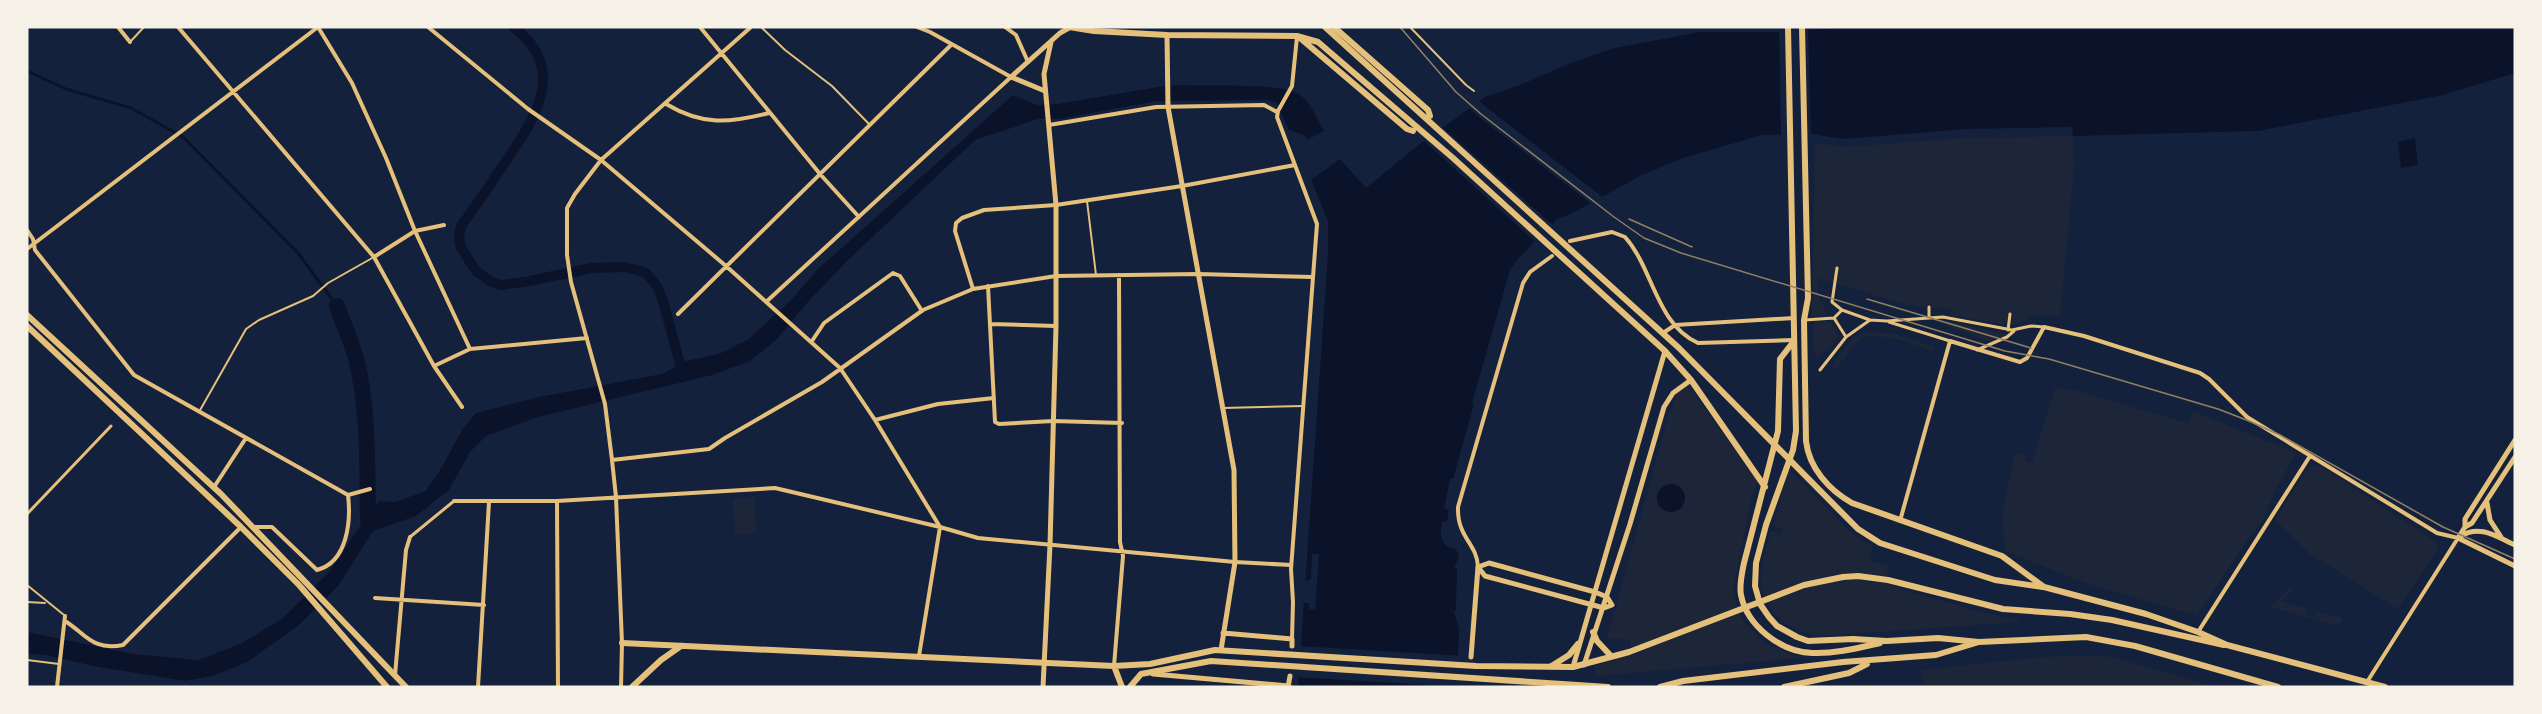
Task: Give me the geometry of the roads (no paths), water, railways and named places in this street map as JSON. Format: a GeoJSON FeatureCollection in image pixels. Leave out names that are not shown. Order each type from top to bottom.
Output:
{"type":"FeatureCollection","features":[{"type":"Feature","properties":{"kind":"main road"},"geometry":{"type":"LineString","coordinates":[[1325,27],[1663,333],[1845,518],[1880,543],[1995,580],[2044,587],[2146,614],[2227,645]]}},
{"type":"Feature","properties":{"kind":"main road"},"geometry":{"type":"LineString","coordinates":[[1334,27],[1428,110],[1430,116]]}},
{"type":"Feature","properties":{"kind":"main road"},"geometry":{"type":"LineString","coordinates":[[1788,27],[1795,441],[1766,525],[1756,563],[1755,586],[1760,604],[1777,626],[1808,641],[1853,639],[1887,641],[1938,638],[1979,642],[2086,637],[2135,646],[2278,687]]}},
{"type":"Feature","properties":{"kind":"main road"},"geometry":{"type":"LineString","coordinates":[[1802,27],[1808,298],[1804,320],[1806,441],[1812,463],[1825,481],[1847,500],[1900,522],[2002,556],[2044,587]]}},
{"type":"Feature","properties":{"kind":"main road"},"geometry":{"type":"LineString","coordinates":[[1069,28],[1167,35],[1297,36],[1318,42],[1410,120],[1665,351],[1691,380],[1766,487]]}},
{"type":"Feature","properties":{"kind":"main road"},"geometry":{"type":"LineString","coordinates":[[1297,36],[1407,129],[1413,131]]}},
{"type":"Feature","properties":{"kind":"main road"},"geometry":{"type":"LineString","coordinates":[[27,315],[214,487],[254,527],[318,607],[387,687]]}},
{"type":"Feature","properties":{"kind":"main road"},"geometry":{"type":"LineString","coordinates":[[27,326],[239,529],[324,601],[406,687]]}},
{"type":"Feature","properties":{"kind":"main road"},"geometry":{"type":"LineString","coordinates":[[1794,340],[1780,358],[1778,431],[1741,583],[1741,595],[1753,621],[1776,641],[1809,653],[1854,649],[1887,641]]}},
{"type":"Feature","properties":{"kind":"main road"},"geometry":{"type":"LineString","coordinates":[[622,643],[1046,661],[1114,666],[1150,664],[1194,653],[1221,650],[1476,666],[1573,667],[1629,652],[1804,585],[1843,577],[1888,580],[2002,609],[2112,620],[2227,645],[2385,687]]}},
{"type":"Feature","properties":{"kind":"main road"},"geometry":{"type":"LineString","coordinates":[[1593,632],[1597,641],[1611,656]]}},
{"type":"Feature","properties":{"kind":"main road"},"geometry":{"type":"LineString","coordinates":[[1660,687],[1683,681],[1843,662],[1869,662],[1936,655],[1979,642]]}},
{"type":"Feature","properties":{"kind":"main road"},"geometry":{"type":"LineString","coordinates":[[1546,668],[1559,663],[1578,644]]}},
{"type":"Feature","properties":{"kind":"main road"},"geometry":{"type":"LineString","coordinates":[[634,686],[661,660],[682,646]]}},
{"type":"Feature","properties":{"kind":"main road"},"geometry":{"type":"LineString","coordinates":[[1130,687],[1138,676],[1211,661],[1608,687]]}},
{"type":"Feature","properties":{"kind":"main road"},"geometry":{"type":"LineString","coordinates":[[1784,687],[1850,673],[1869,662]]}},
{"type":"Feature","properties":{"kind":"main road"},"geometry":{"type":"LineString","coordinates":[[1114,666],[1122,687]]}},
{"type":"Feature","properties":{"kind":"street"},"geometry":{"type":"LineString","coordinates":[[118,27],[130,42]]}},
{"type":"Feature","properties":{"kind":"street"},"geometry":{"type":"LineString","coordinates":[[178,27],[374,257],[434,366],[462,407]]}},
{"type":"Feature","properties":{"kind":"street"},"geometry":{"type":"LineString","coordinates":[[27,249],[318,27],[352,83],[386,158],[414,231],[470,349]]}},
{"type":"Feature","properties":{"kind":"street"},"geometry":{"type":"LineString","coordinates":[[428,27],[528,109],[601,160],[726,266],[840,368],[875,420],[940,527],[919,656]]}},
{"type":"Feature","properties":{"kind":"street"},"geometry":{"type":"LineString","coordinates":[[700,27],[820,174],[860,218]]}},
{"type":"Feature","properties":{"kind":"street"},"geometry":{"type":"LineString","coordinates":[[621,687],[622,643],[616,497],[612,460],[601,386],[571,282],[568,262],[567,208],[601,160],[751,27]]}},
{"type":"Feature","properties":{"kind":"street"},"geometry":{"type":"LineString","coordinates":[[917,27],[1011,77],[1045,91]]}},
{"type":"Feature","properties":{"kind":"street"},"geometry":{"type":"LineString","coordinates":[[1005,27],[1016,35],[1028,63]]}},
{"type":"Feature","properties":{"kind":"street"},"geometry":{"type":"LineString","coordinates":[[1167,27],[1168,104],[1235,481],[1234,562],[1221,650]]}},
{"type":"Feature","properties":{"kind":"street"},"geometry":{"type":"LineString","coordinates":[[766,302],[1064,29],[1069,28]]}},
{"type":"Feature","properties":{"kind":"street"},"geometry":{"type":"LineString","coordinates":[[1223,633],[1292,643],[1291,565],[1317,224],[1278,120],[1278,110],[1290,92],[1297,36]]}},
{"type":"Feature","properties":{"kind":"street"},"geometry":{"type":"LineString","coordinates":[[1043,687],[1046,661],[1056,326],[1056,205],[1044,74],[1052,42]]}},
{"type":"Feature","properties":{"kind":"street"},"geometry":{"type":"LineString","coordinates":[[678,314],[951,45]]}},
{"type":"Feature","properties":{"kind":"street"},"geometry":{"type":"LineString","coordinates":[[666,104],[702,119],[723,122],[769,113]]}},
{"type":"Feature","properties":{"kind":"street"},"geometry":{"type":"LineString","coordinates":[[1049,122],[1168,104],[1264,105],[1278,110]]}},
{"type":"Feature","properties":{"kind":"street"},"geometry":{"type":"LineString","coordinates":[[974,289],[955,231],[956,224],[962,218],[984,210],[1087,201],[1295,165]]}},
{"type":"Feature","properties":{"kind":"street"},"geometry":{"type":"LineString","coordinates":[[374,257],[414,231],[444,225]]}},
{"type":"Feature","properties":{"kind":"street"},"geometry":{"type":"LineString","coordinates":[[27,230],[35,250],[134,375],[348,495],[370,489]]}},
{"type":"Feature","properties":{"kind":"street"},"geometry":{"type":"LineString","coordinates":[[1570,241],[1612,232],[1625,237],[1675,325],[1688,337],[1704,344],[1794,340]]}},
{"type":"Feature","properties":{"kind":"street"},"geometry":{"type":"LineString","coordinates":[[1472,657],[1477,556],[1459,527],[1458,507],[1523,283],[1530,272],[1551,256]]}},
{"type":"Feature","properties":{"kind":"street"},"geometry":{"type":"LineString","coordinates":[[1837,268],[1831,297],[1835,305],[1842,310],[1870,320],[1948,317],[2008,330],[2031,326],[2044,327],[2084,336],[2204,375],[2247,417],[2310,456],[2437,533],[2458,538],[2515,566]]}},
{"type":"Feature","properties":{"kind":"street"},"geometry":{"type":"LineString","coordinates":[[812,341],[824,323],[893,273],[900,276],[922,312]]}},
{"type":"Feature","properties":{"kind":"street"},"geometry":{"type":"LineString","coordinates":[[612,460],[709,449],[822,382],[922,312],[974,289],[1056,276],[1198,274],[1313,277]]}},
{"type":"Feature","properties":{"kind":"street"},"geometry":{"type":"LineString","coordinates":[[1114,666],[1122,551],[1119,275]]}},
{"type":"Feature","properties":{"kind":"street"},"geometry":{"type":"LineString","coordinates":[[988,286],[994,417],[999,424],[1053,421],[1122,423]]}},
{"type":"Feature","properties":{"kind":"street"},"geometry":{"type":"LineString","coordinates":[[1929,307],[1929,318]]}},
{"type":"Feature","properties":{"kind":"street"},"geometry":{"type":"LineString","coordinates":[[1804,320],[1834,318],[1842,310]]}},
{"type":"Feature","properties":{"kind":"street"},"geometry":{"type":"LineString","coordinates":[[2008,330],[2010,314]]}},
{"type":"Feature","properties":{"kind":"street"},"geometry":{"type":"LineString","coordinates":[[1663,333],[1675,325],[1794,318]]}},
{"type":"Feature","properties":{"kind":"street"},"geometry":{"type":"LineString","coordinates":[[1834,318],[1846,337]]}},
{"type":"Feature","properties":{"kind":"street"},"geometry":{"type":"LineString","coordinates":[[1820,370],[1846,337],[1870,320]]}},
{"type":"Feature","properties":{"kind":"street"},"geometry":{"type":"LineString","coordinates":[[1887,321],[2016,361],[2023,361],[2044,327]]}},
{"type":"Feature","properties":{"kind":"street"},"geometry":{"type":"LineString","coordinates":[[991,324],[1056,326]]}},
{"type":"Feature","properties":{"kind":"street"},"geometry":{"type":"LineString","coordinates":[[1977,350],[2005,338],[2015,330]]}},
{"type":"Feature","properties":{"kind":"street"},"geometry":{"type":"LineString","coordinates":[[434,366],[470,349],[587,338]]}},
{"type":"Feature","properties":{"kind":"street"},"geometry":{"type":"LineString","coordinates":[[1900,522],[1950,341]]}},
{"type":"Feature","properties":{"kind":"street"},"geometry":{"type":"LineString","coordinates":[[1573,667],[1665,351]]}},
{"type":"Feature","properties":{"kind":"street"},"geometry":{"type":"LineString","coordinates":[[1584,665],[1593,632],[1604,608],[1664,407],[1673,393],[1691,380]]}},
{"type":"Feature","properties":{"kind":"street"},"geometry":{"type":"LineString","coordinates":[[875,420],[938,404],[994,398]]}},
{"type":"Feature","properties":{"kind":"street"},"geometry":{"type":"LineString","coordinates":[[27,514],[111,426]]}},
{"type":"Feature","properties":{"kind":"street"},"geometry":{"type":"LineString","coordinates":[[214,487],[246,438]]}},
{"type":"Feature","properties":{"kind":"street"},"geometry":{"type":"LineString","coordinates":[[2367,682],[2458,538],[2464,527],[2465,519],[2515,440]]}},
{"type":"Feature","properties":{"kind":"street"},"geometry":{"type":"LineString","coordinates":[[2198,632],[2310,456]]}},
{"type":"Feature","properties":{"kind":"street"},"geometry":{"type":"LineString","coordinates":[[2464,527],[2472,523],[2515,457]]}},
{"type":"Feature","properties":{"kind":"street"},"geometry":{"type":"LineString","coordinates":[[395,676],[406,550],[410,537],[454,501],[557,501],[775,488],[978,538],[1234,562],[1291,565]]}},
{"type":"Feature","properties":{"kind":"street"},"geometry":{"type":"LineString","coordinates":[[254,527],[272,527],[316,570],[322,568],[336,556],[349,531],[348,495]]}},
{"type":"Feature","properties":{"kind":"street"},"geometry":{"type":"LineString","coordinates":[[2488,500],[2488,516],[2502,539]]}},
{"type":"Feature","properties":{"kind":"street"},"geometry":{"type":"LineString","coordinates":[[557,501],[558,687]]}},
{"type":"Feature","properties":{"kind":"street"},"geometry":{"type":"LineString","coordinates":[[478,687],[489,502]]}},
{"type":"Feature","properties":{"kind":"street"},"geometry":{"type":"LineString","coordinates":[[65,618],[91,642],[123,645],[239,529]]}},
{"type":"Feature","properties":{"kind":"street"},"geometry":{"type":"LineString","coordinates":[[2458,538],[2474,530],[2483,530],[2515,544]]}},
{"type":"Feature","properties":{"kind":"street"},"geometry":{"type":"LineString","coordinates":[[1478,567],[1489,563],[1606,597]]}},
{"type":"Feature","properties":{"kind":"street"},"geometry":{"type":"LineString","coordinates":[[1478,567],[1485,576],[1604,608]]}},
{"type":"Feature","properties":{"kind":"street"},"geometry":{"type":"LineString","coordinates":[[375,598],[484,605]]}},
{"type":"Feature","properties":{"kind":"street"},"geometry":{"type":"LineString","coordinates":[[57,687],[65,618]]}},
{"type":"Feature","properties":{"kind":"street"},"geometry":{"type":"LineString","coordinates":[[1153,674],[1288,686],[1290,676]]}},
{"type":"Feature","properties":{"kind":"lane"},"geometry":{"type":"LineString","coordinates":[[130,42],[144,27]]}},
{"type":"Feature","properties":{"kind":"lane"},"geometry":{"type":"LineString","coordinates":[[761,27],[785,50],[832,86],[870,125]]}},
{"type":"Feature","properties":{"kind":"lane"},"geometry":{"type":"LineString","coordinates":[[1410,27],[1474,91]]}},
{"type":"Feature","properties":{"kind":"lane"},"geometry":{"type":"LineString","coordinates":[[1087,201],[1096,275]]}},
{"type":"Feature","properties":{"kind":"lane"},"geometry":{"type":"LineString","coordinates":[[199,412],[246,329],[259,320],[313,296],[328,283],[374,257]]}},
{"type":"Feature","properties":{"kind":"lane"},"geometry":{"type":"LineString","coordinates":[[1223,408],[1303,406]]}},
{"type":"Feature","properties":{"kind":"lane"},"geometry":{"type":"LineString","coordinates":[[27,585],[65,618]]}},
{"type":"Feature","properties":{"kind":"lane"},"geometry":{"type":"LineString","coordinates":[[27,602],[47,603]]}},
{"type":"Feature","properties":{"kind":"lane"},"geometry":{"type":"LineString","coordinates":[[27,660],[59,662]]}},
{"type":"Feature","properties":{"kind":"waterway"},"geometry":{"type":"LineString","coordinates":[[513,27],[530,43],[540,59],[543,76],[541,93],[536,111],[517,145],[461,226],[459,237],[461,248],[476,271],[491,282],[501,285],[592,268],[624,267],[645,272],[657,286],[663,301],[682,371]]}},
{"type":"Feature","properties":{"kind":"waterway"},"geometry":{"type":"LineString","coordinates":[[27,71],[66,89],[131,108],[183,137],[298,253],[337,306]]}},
{"type":"Feature","properties":{"kind":"waterway"},"geometry":{"type":"LineString","coordinates":[[337,306],[356,358],[363,398],[368,520]]}},
{"type":"Feature","properties":{"kind":"tram line"},"geometry":{"type":"LineString","coordinates":[[1400,27],[1456,92],[1481,114],[1644,238],[1681,253],[2005,351],[2049,359],[2218,409],[2280,435],[2443,527],[2515,559]]}},
{"type":"Feature","properties":{"kind":"tram line"},"geometry":{"type":"LineString","coordinates":[[1629,219],[1692,247]]}},
{"type":"Feature","properties":{"kind":"tram line"},"geometry":{"type":"LineString","coordinates":[[1867,299],[2031,348]]}}]}
